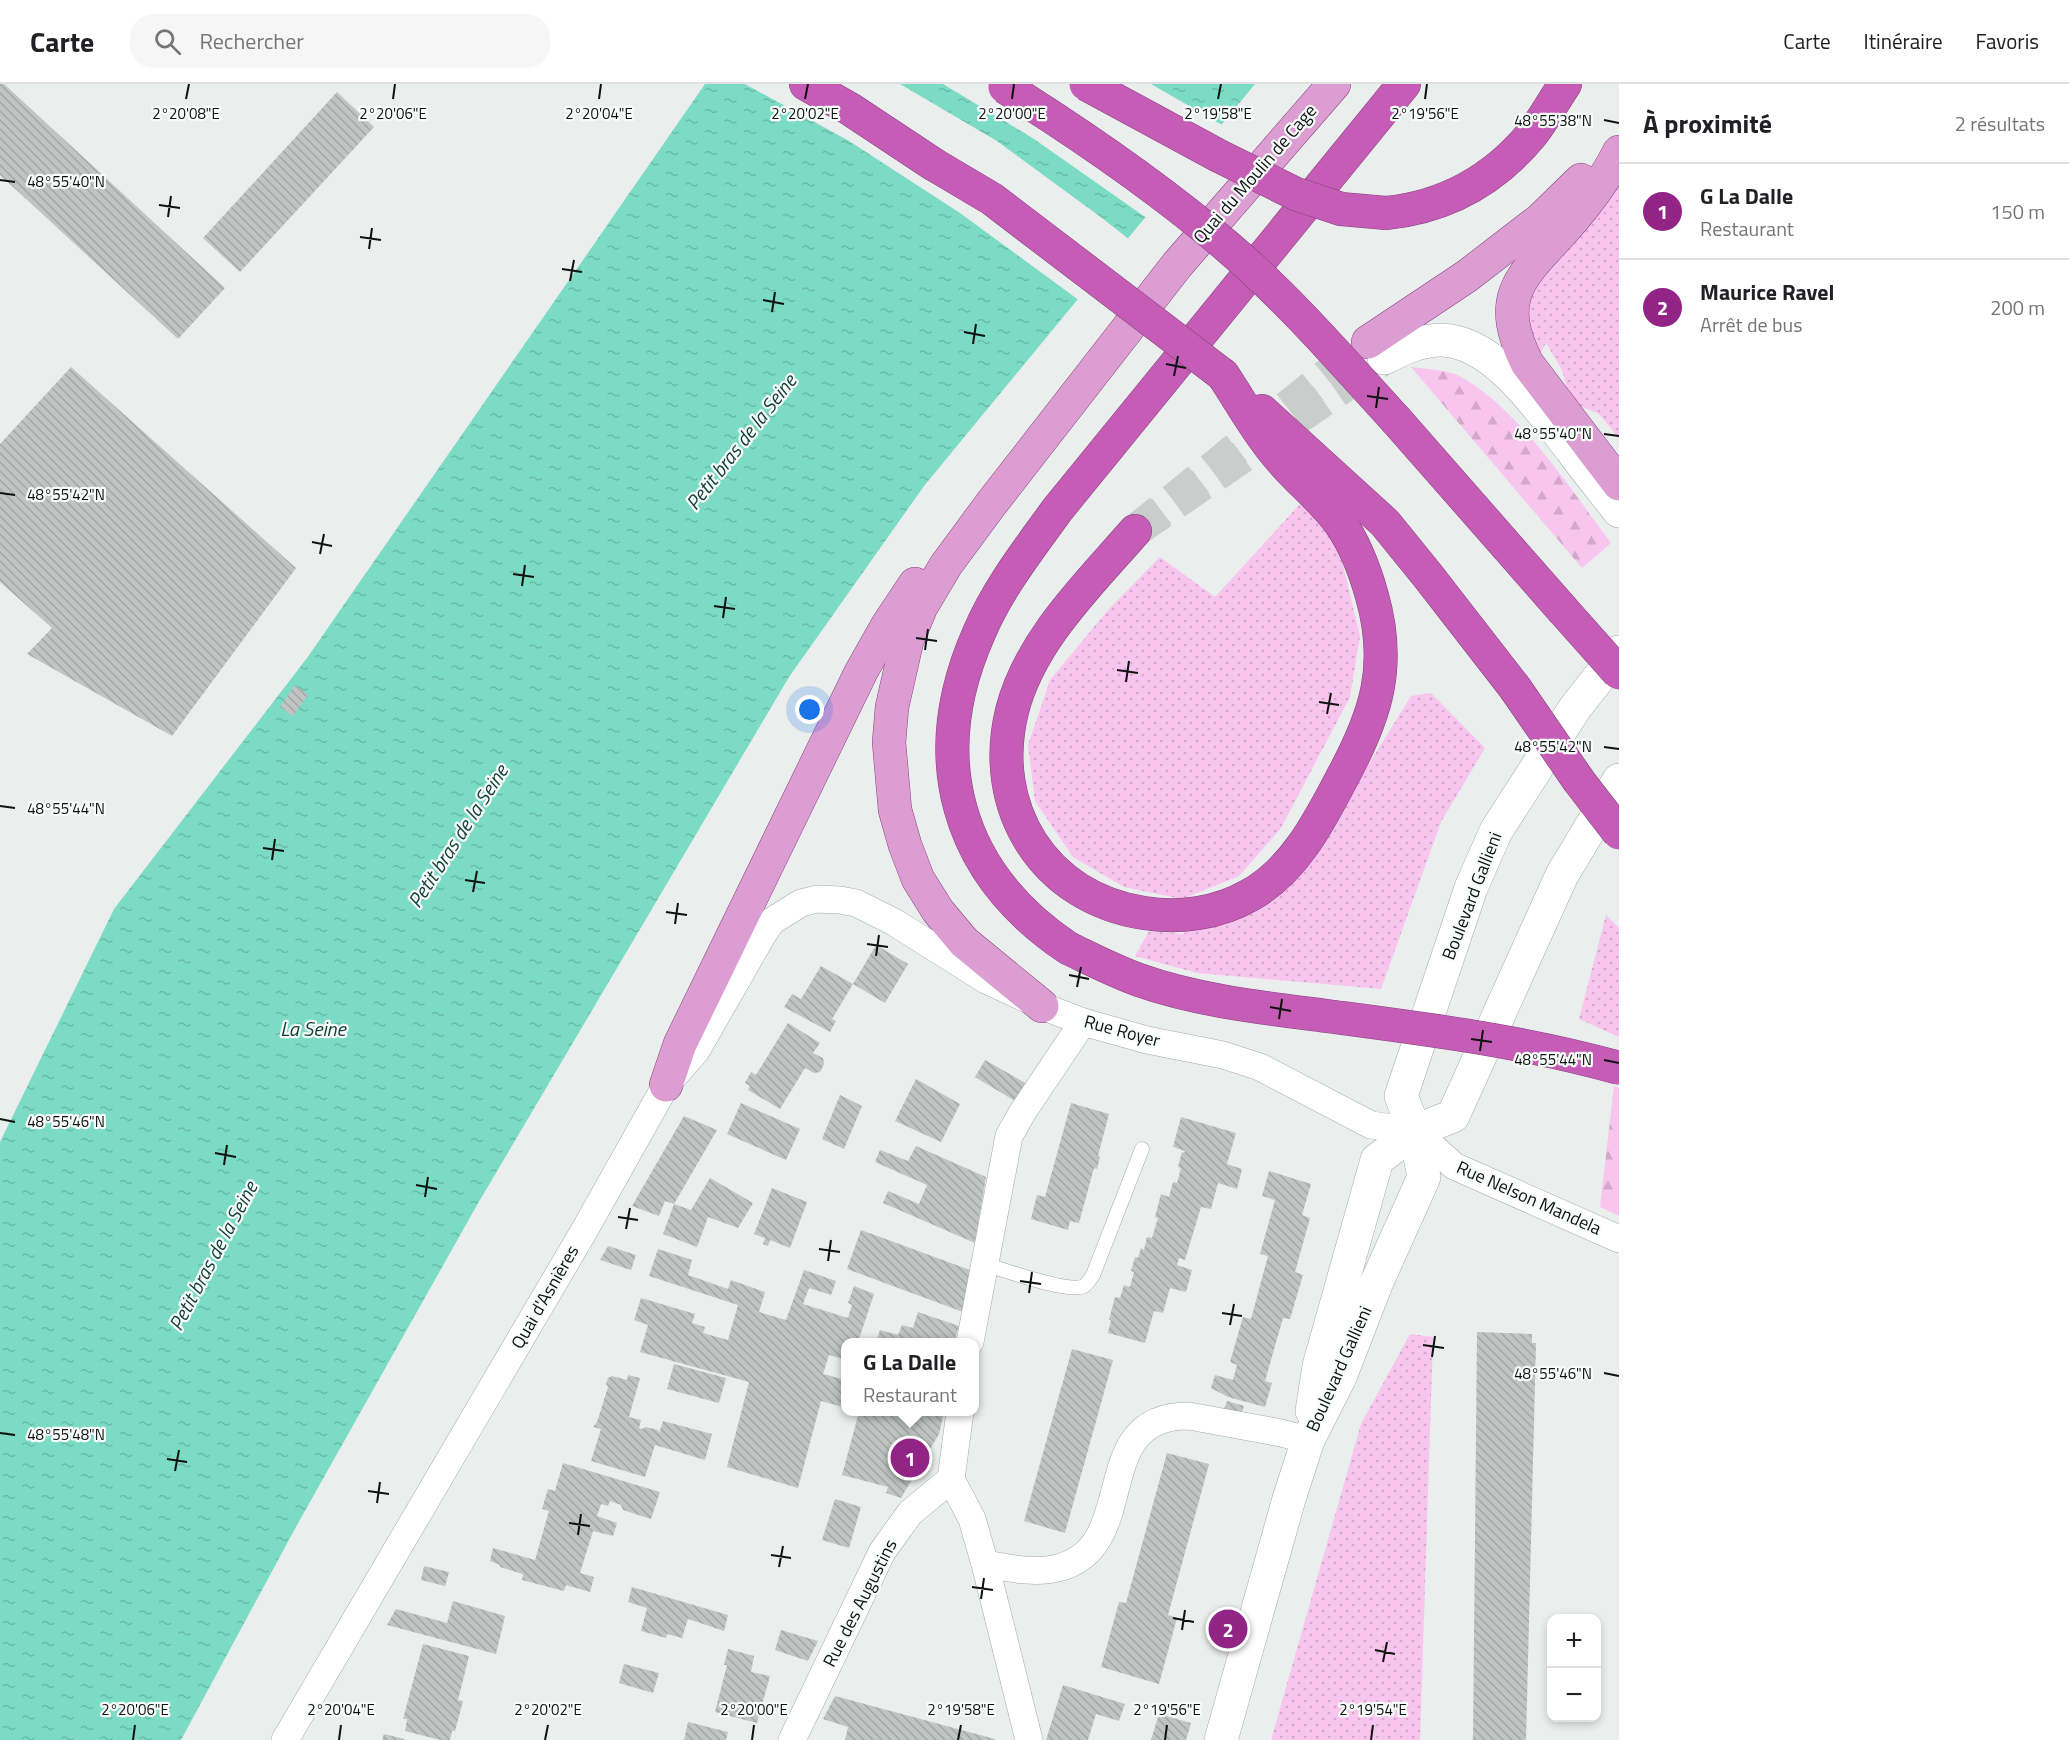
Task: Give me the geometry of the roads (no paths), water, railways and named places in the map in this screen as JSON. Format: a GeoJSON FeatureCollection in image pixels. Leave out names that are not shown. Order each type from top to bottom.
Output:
{"type":"FeatureCollection","features":[{"type":"Feature","properties":{"kind":"highway"},"geometry":{"type":"LineString","coordinates":[[806,84],[850,109],[933,164],[992,199],[1223,375],[1385,523],[1515,688],[1579,781],[1619,833]]}},
{"type":"Feature","properties":{"kind":"highway"},"geometry":{"type":"LineString","coordinates":[[1000,84],[1113,157],[1231,250],[1328,345],[1619,673]]}},
{"type":"Feature","properties":{"kind":"highway"},"geometry":{"type":"LineString","coordinates":[[1086,84],[1219,156],[1296,194],[1341,209],[1386,213],[1408,211],[1439,203],[1476,184],[1504,164],[1532,134],[1565,84]]}},
{"type":"Feature","properties":{"kind":"highway"},"geometry":{"type":"LineString","coordinates":[[1404,84],[1057,510],[1011,576],[979,633],[958,697],[952,746],[953,774],[965,825],[980,858],[1000,887],[1026,916],[1046,933],[1068,948],[1106,967],[1140,981],[1179,991],[1283,1011],[1462,1034],[1525,1045],[1619,1068]]}},
{"type":"Feature","properties":{"kind":"highway"},"geometry":{"type":"LineString","coordinates":[[1135,531],[1062,617],[1033,658],[1020,685],[1012,711],[1008,734],[1008,777],[1010,794],[1023,829],[1048,866],[1063,880],[1098,900],[1125,909],[1155,915],[1179,916],[1204,912],[1249,896],[1270,882],[1287,865],[1326,808],[1358,749],[1375,706],[1381,666],[1381,643],[1373,600],[1359,558],[1350,540],[1340,523],[1323,503],[1277,455],[1223,375]]}},
{"type":"Feature","properties":{"kind":"main road","name":"Quai du Moulin de Cage"},"geometry":{"type":"LineString","coordinates":[[1071,400],[1177,265],[1334,84]]}},
{"type":"Feature","properties":{"kind":"main road"},"geometry":{"type":"LineString","coordinates":[[1619,129],[1582,179],[1540,219],[1376,350],[1440,340],[1456,342],[1472,348],[1495,364],[1532,398],[1619,511]]}},
{"type":"Feature","properties":{"kind":"main road"},"geometry":{"type":"LineString","coordinates":[[1619,152],[1608,173],[1581,209],[1527,268],[1517,286],[1512,319],[1517,342],[1527,363],[1619,484]]}},
{"type":"Feature","properties":{"kind":"main road"},"geometry":{"type":"LineString","coordinates":[[1042,1006],[964,942],[938,911],[918,879],[895,810],[889,742],[892,707],[907,641],[921,608],[946,565],[1071,400]]}},
{"type":"Feature","properties":{"kind":"main road"},"geometry":{"type":"LineString","coordinates":[[666,1085],[690,1023],[861,672],[887,626],[975,493],[1071,400]]}},
{"type":"Feature","properties":{"kind":"main road","name":"Boulevard Gallieni"},"geometry":{"type":"LineString","coordinates":[[1221,1740],[1289,1499],[1308,1440],[1340,1377],[1376,1284],[1424,1177],[1415,1131],[1401,1096],[1465,907],[1496,831],[1575,708],[1619,652]]}},
{"type":"Feature","properties":{"kind":"main road","name":"Boulevard Gallieni"},"geometry":{"type":"LineString","coordinates":[[1308,1440],[1319,1366],[1377,1160],[1415,1131],[1453,1116],[1562,875],[1619,780]]}},
{"type":"Feature","properties":{"kind":"street","name":"Quai d'Asnières"},"geometry":{"type":"LineString","coordinates":[[285,1740],[584,1231],[666,1085],[696,1051],[754,948],[772,921],[801,903],[817,899],[840,900]]}},
{"type":"Feature","properties":{"kind":"street","name":"Rue Royer"},"geometry":{"type":"LineString","coordinates":[[840,900],[866,907],[986,980],[1042,1006],[1083,1022],[1147,1040],[1223,1055],[1260,1067],[1371,1125],[1415,1131]]}},
{"type":"Feature","properties":{"kind":"street"},"geometry":{"type":"LineString","coordinates":[[971,1338],[1009,1136],[1083,1022]]}},
{"type":"Feature","properties":{"kind":"street","name":"Rue Nelson Mandela"},"geometry":{"type":"LineString","coordinates":[[1415,1131],[1454,1166],[1619,1239]]}},
{"type":"Feature","properties":{"kind":"street"},"geometry":{"type":"LineString","coordinates":[[959,1416],[951,1479],[972,1519],[1029,1740]]}},
{"type":"Feature","properties":{"kind":"street"},"geometry":{"type":"LineString","coordinates":[[985,1564],[1038,1570],[1075,1562],[1086,1554],[1095,1546],[1102,1534],[1125,1455],[1132,1442],[1151,1424],[1162,1419],[1189,1416],[1281,1432],[1308,1440]]}},
{"type":"Feature","properties":{"kind":"street","name":"Rue des Augustins"},"geometry":{"type":"LineString","coordinates":[[792,1740],[882,1552],[910,1512],[951,1479]]}},
{"type":"Feature","properties":{"kind":"lane"},"geometry":{"type":"LineString","coordinates":[[984,1264],[1061,1287],[1077,1288],[1085,1285],[1093,1275],[1142,1149]]}},
{"type":"Feature","properties":{"kind":"water","name":"La Seine"},"geometry":{"type":"Polygon","coordinates":[[[705,84],[1255,84],[924,486],[789,677],[477,1205],[297,1525],[181,1740],[0,1740],[0,1142],[114,909],[307,658],[705,84]]]}},
{"type":"Feature","properties":{"kind":"tunnel"},"geometry":{"type":"LineString","coordinates":[[1135,531],[1364,345]]}},
{"type":"Feature","properties":{"kind":"tunnel"},"geometry":{"type":"LineString","coordinates":[[1135,531],[1380,361]]}},
{"type":"Feature","properties":{"kind":"place","name":"G La Dalle"},"geometry":{"type":"Point","coordinates":[910,1458]}},
{"type":"Feature","properties":{"kind":"place","name":"Maurice Ravel"},"geometry":{"type":"Point","coordinates":[1228,1629]}},
{"type":"Feature","properties":{"kind":"water label","name":"Petit bras de la Seine"},"geometry":{"type":"Point","coordinates":[741,442]}},
{"type":"Feature","properties":{"kind":"water label","name":"Petit bras de la Seine"},"geometry":{"type":"Point","coordinates":[458,836]}},
{"type":"Feature","properties":{"kind":"water label","name":"Petit bras de la Seine"},"geometry":{"type":"Point","coordinates":[213,1256]}}]}
